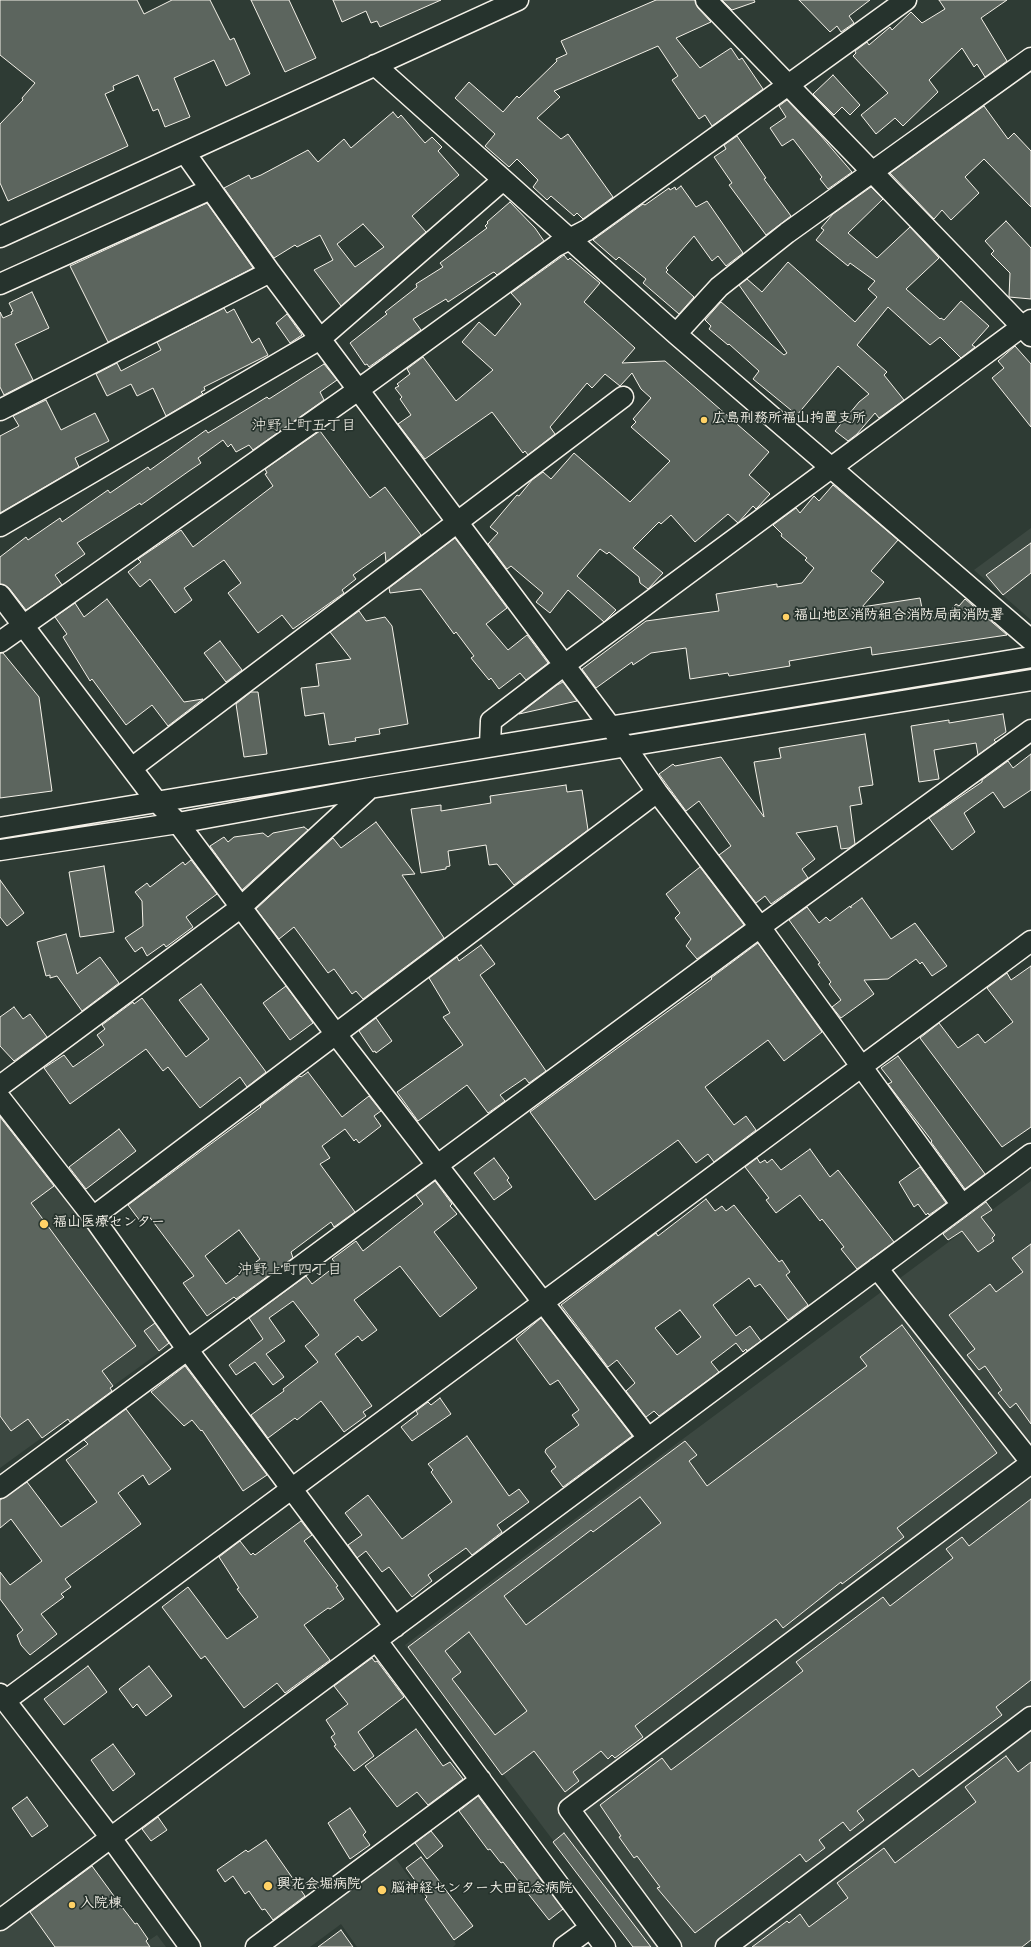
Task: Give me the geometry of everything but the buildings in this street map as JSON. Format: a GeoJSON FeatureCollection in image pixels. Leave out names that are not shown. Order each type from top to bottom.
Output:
{"type":"FeatureCollection","features":[{"type":"Feature","properties":{"kind":"street"},"geometry":{"type":"LineString","coordinates":[[490,745],[491,722],[563,666],[830,468],[1028,328],[872,173],[789,84],[706,0]]}},
{"type":"Feature","properties":{"kind":"street"},"geometry":{"type":"LineString","coordinates":[[0,642],[358,390],[556,246],[587,230],[906,0]]}},
{"type":"Feature","properties":{"kind":"street"},"geometry":{"type":"LineString","coordinates":[[0,238],[510,2]]}},
{"type":"Feature","properties":{"kind":"street"},"geometry":{"type":"LineString","coordinates":[[676,334],[719,287],[787,233],[1031,58]]}},
{"type":"Feature","properties":{"kind":"street"},"geometry":{"type":"LineString","coordinates":[[375,65],[676,334],[1031,640]]}},
{"type":"Feature","properties":{"kind":"street"},"geometry":{"type":"LineString","coordinates":[[185,153],[270,272],[457,520],[563,666],[625,746],[657,792],[760,927],[962,1205]]}},
{"type":"Feature","properties":{"kind":"street"},"geometry":{"type":"LineString","coordinates":[[0,526],[320,339],[503,180]]}},
{"type":"Feature","properties":{"kind":"street"},"geometry":{"type":"LineString","coordinates":[[0,284],[211,189]]}},
{"type":"Feature","properties":{"kind":"street"},"geometry":{"type":"LineString","coordinates":[[0,410],[270,272]]}},
{"type":"Feature","properties":{"kind":"street"},"geometry":{"type":"LineString","coordinates":[[133,767],[457,520],[622,397]]}},
{"type":"Feature","properties":{"kind":"street"},"geometry":{"type":"LineString","coordinates":[[0,595],[133,767],[157,802],[178,823],[240,908],[335,1033],[648,1438]]}},
{"type":"Feature","properties":{"kind":"street"},"geometry":{"type":"LineString","coordinates":[[0,828],[490,745],[1031,656]]}},
{"type":"Feature","properties":{"kind":"street"},"geometry":{"type":"LineString","coordinates":[[1,851],[178,823],[370,788],[1031,680]]}},
{"type":"Feature","properties":{"kind":"street"},"geometry":{"type":"LineString","coordinates":[[0,1488],[760,927],[1031,730]]}},
{"type":"Feature","properties":{"kind":"street"},"geometry":{"type":"LineString","coordinates":[[0,1086],[240,908],[370,788]]}},
{"type":"Feature","properties":{"kind":"street"},"geometry":{"type":"LineString","coordinates":[[93,1217],[335,1033],[657,792]]}},
{"type":"Feature","properties":{"kind":"street"},"geometry":{"type":"LineString","coordinates":[[190,1947],[111,1838],[2,1697],[292,1488],[1031,941]]}},
{"type":"Feature","properties":{"kind":"street"},"geometry":{"type":"LineString","coordinates":[[0,1098],[93,1217],[187,1349],[395,1627]]}},
{"type":"Feature","properties":{"kind":"street"},"geometry":{"type":"LineString","coordinates":[[0,1920],[1031,1154]]}},
{"type":"Feature","properties":{"kind":"street"},"geometry":{"type":"LineString","coordinates":[[670,1947],[569,1809],[1031,1463],[877,1268]]}},
{"type":"Feature","properties":{"kind":"street"},"geometry":{"type":"LineString","coordinates":[[377,1641],[605,1947]]}},
{"type":"Feature","properties":{"kind":"street"},"geometry":{"type":"LineString","coordinates":[[726,1947],[1031,1717]]}},
{"type":"Feature","properties":{"kind":"street"},"geometry":{"type":"LineString","coordinates":[[256,1947],[480,1780]]}},
{"type":"Feature","properties":{"kind":"street"},"geometry":{"type":"LineString","coordinates":[[564,1947],[590,1928]]}},
{"type":"Feature","properties":{"kind":"shaded area"},"geometry":{"type":"Polygon","coordinates":[[[1031,528],[1031,620],[974,570],[1031,528]]]}},
{"type":"Feature","properties":{"kind":"shaded area","name":"福山医療センター"},"geometry":{"type":"Polygon","coordinates":[[[0,1106],[175,1341],[0,1468],[0,1106]]]}},
{"type":"Feature","properties":{"kind":"shaded area"},"geometry":{"type":"Polygon","coordinates":[[[1031,1181],[1031,1947],[634,1947],[405,1645],[1031,1181]]]}},
{"type":"Feature","properties":{"kind":"shaded area","name":"脳神経センター大田記念病院"},"geometry":{"type":"Polygon","coordinates":[[[394,1856],[456,1944],[453,1947],[357,1947],[341,1924],[310,1947],[265,1947],[394,1856]]]}},
{"type":"Feature","properties":{"kind":"shaded area","name":"入院棟"},"geometry":{"type":"Polygon","coordinates":[[[90,1862],[118,1901],[86,1925],[102,1947],[0,1947],[0,1928],[90,1862]]]}},
{"type":"Feature","properties":{"kind":"shaded area"},"geometry":{"type":"Polygon","coordinates":[[[157,1935],[166,1947],[139,1947],[157,1935]]]}},
{"type":"Feature","properties":{"kind":"place","name":"広島刑務所福山拘置支所"},"geometry":{"type":"Point","coordinates":[704,420]}},
{"type":"Feature","properties":{"kind":"place","name":"福山地区消防組合消防局南消防署"},"geometry":{"type":"Point","coordinates":[786,617]}},
{"type":"Feature","properties":{"kind":"place","name":"福山医療センター"},"geometry":{"type":"Point","coordinates":[44,1224]}},
{"type":"Feature","properties":{"kind":"place","name":"興花会堀病院"},"geometry":{"type":"Point","coordinates":[268,1886]}},
{"type":"Feature","properties":{"kind":"place","name":"脳神経センター大田記念病院"},"geometry":{"type":"Point","coordinates":[382,1890]}},
{"type":"Feature","properties":{"kind":"place","name":"入院棟"},"geometry":{"type":"Point","coordinates":[72,1905]}},
{"type":"Feature","properties":{"kind":"district","name":"沖野上町五丁目"},"geometry":{"type":"Point","coordinates":[304,428]}},
{"type":"Feature","properties":{"kind":"district","name":"沖野上町四丁目"},"geometry":{"type":"Point","coordinates":[290,1272]}}]}
